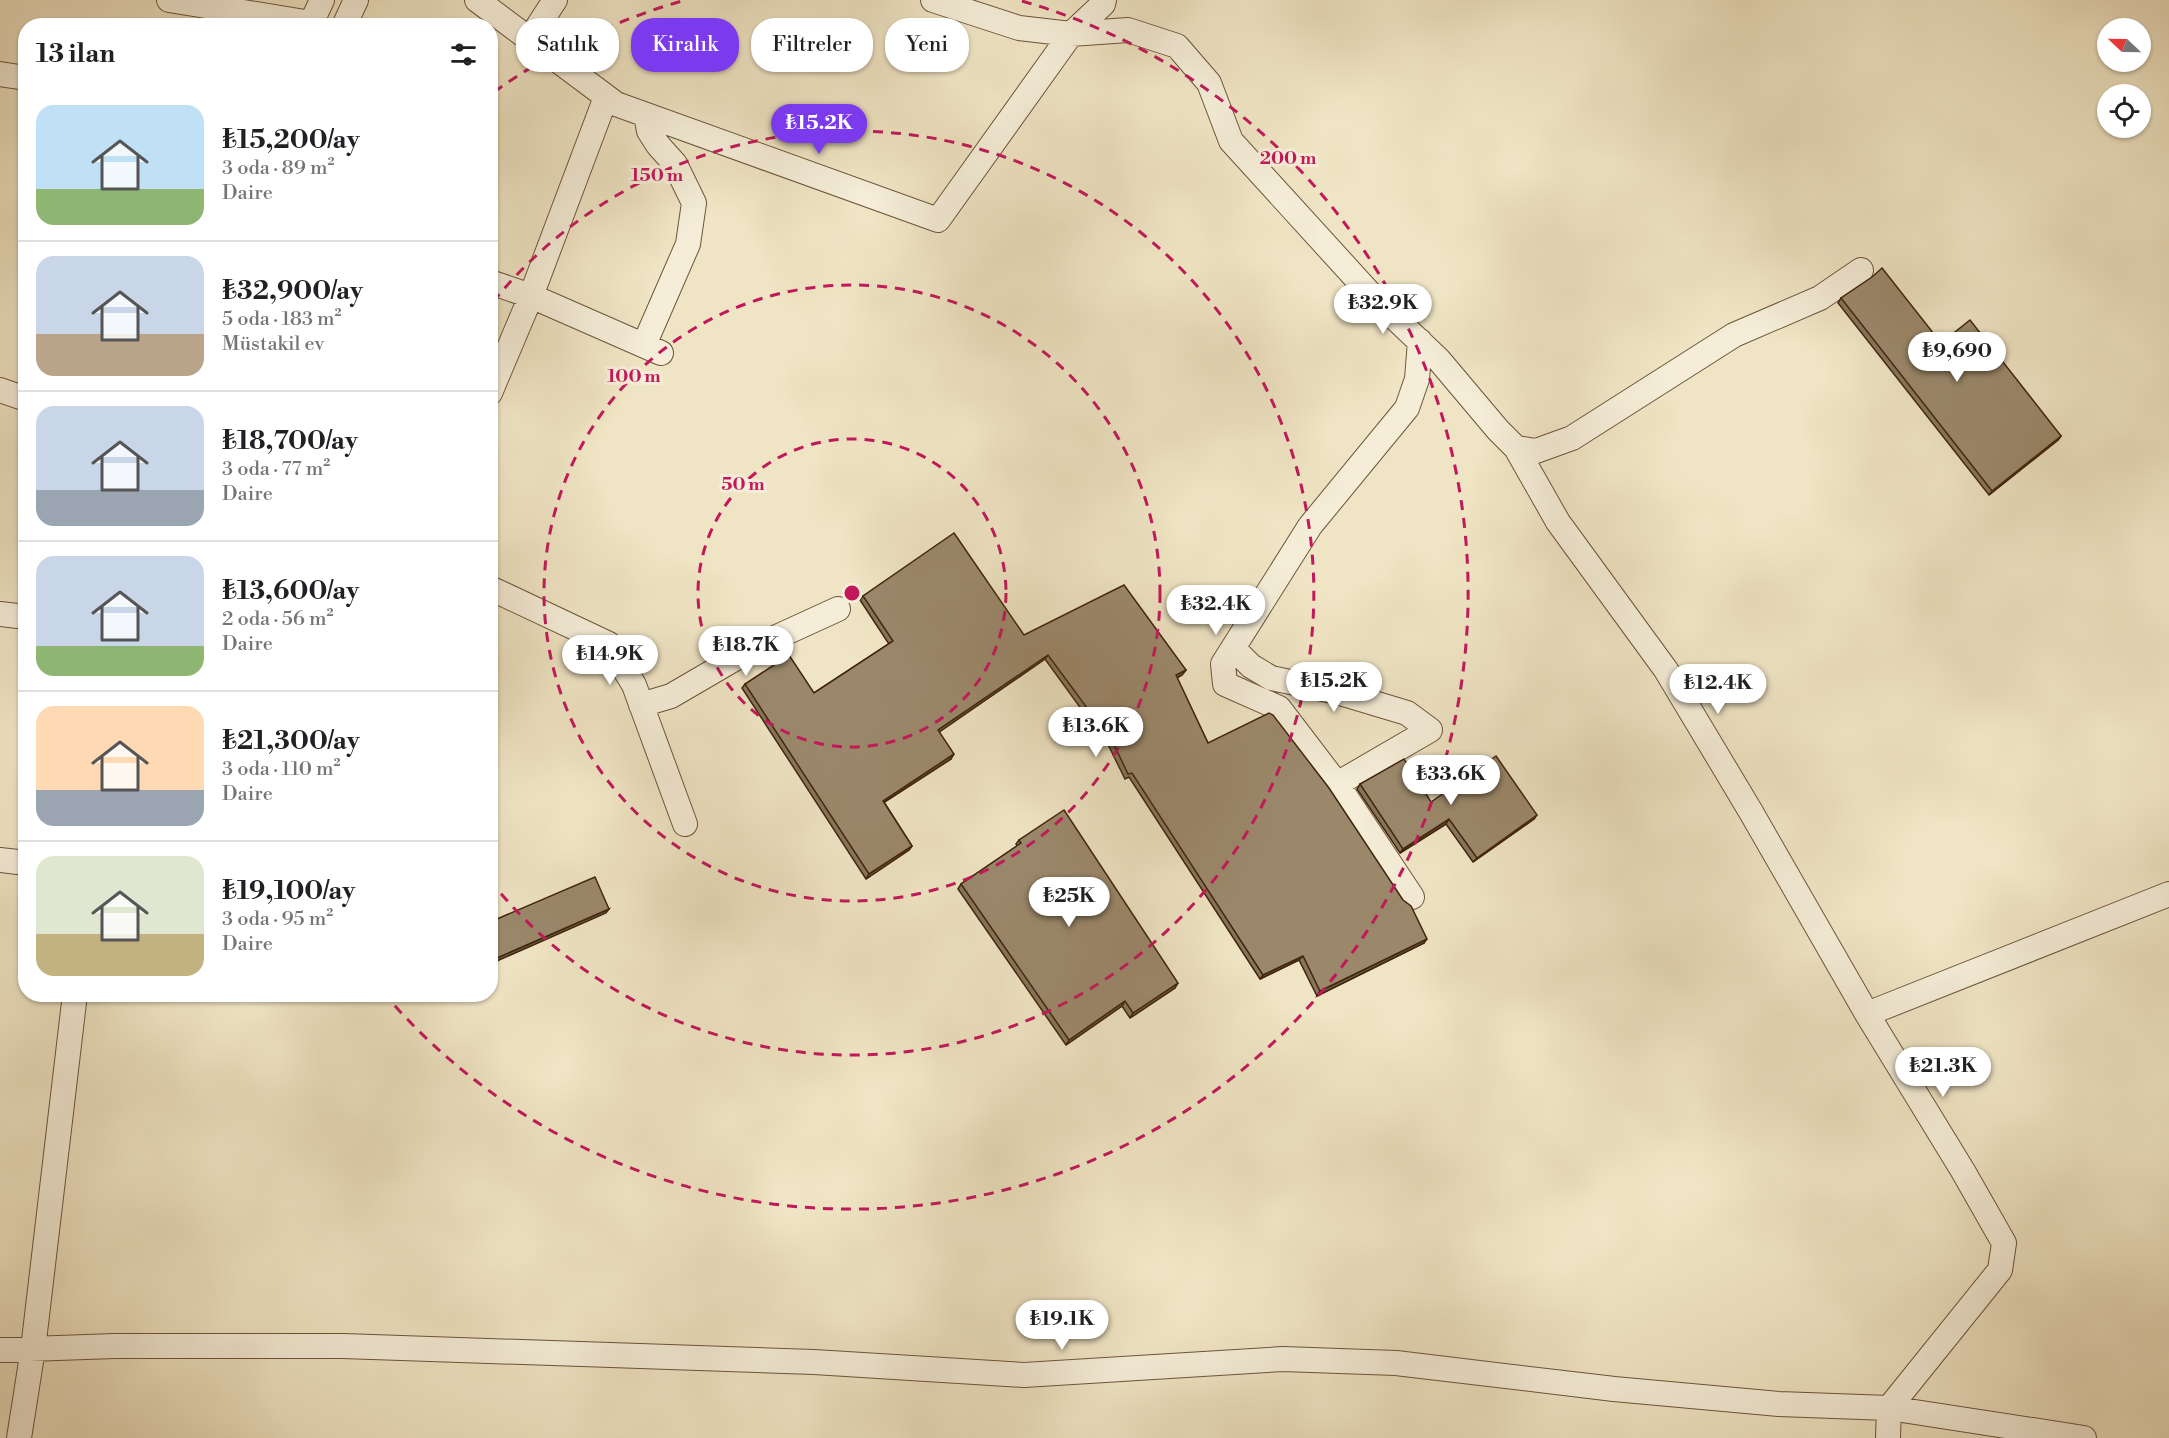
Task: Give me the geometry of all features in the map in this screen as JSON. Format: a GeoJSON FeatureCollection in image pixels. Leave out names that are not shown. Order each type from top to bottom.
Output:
{"type":"FeatureCollection","features":[{"type":"Feature","properties":{"kind":"street"},"geometry":{"type":"LineString","coordinates":[[169,0],[276,18]]}},
{"type":"Feature","properties":{"kind":"street"},"geometry":{"type":"LineString","coordinates":[[314,18],[322,0]]}},
{"type":"Feature","properties":{"kind":"street"},"geometry":{"type":"LineString","coordinates":[[348,18],[356,0]]}},
{"type":"Feature","properties":{"kind":"street"},"geometry":{"type":"LineString","coordinates":[[477,0],[516,30]]}},
{"type":"Feature","properties":{"kind":"street"},"geometry":{"type":"LineString","coordinates":[[543,18],[555,0]]}},
{"type":"Feature","properties":{"kind":"street"},"geometry":{"type":"LineString","coordinates":[[933,0],[1018,28],[1071,34],[1128,30],[1177,46],[1209,83],[1231,141],[1374,298],[1439,360],[1516,448],[1558,522],[1666,670],[2004,1243],[2000,1270],[1889,1408],[1888,1438]]}},
{"type":"Feature","properties":{"kind":"street"},"geometry":{"type":"LineString","coordinates":[[572,72],[616,104],[938,220],[1071,34],[1103,4],[1104,0]]}},
{"type":"Feature","properties":{"kind":"street"},"geometry":{"type":"LineString","coordinates":[[0,74],[18,77]]}},
{"type":"Feature","properties":{"kind":"street"},"geometry":{"type":"LineString","coordinates":[[498,374],[531,296],[606,97]]}},
{"type":"Feature","properties":{"kind":"street"},"geometry":{"type":"LineString","coordinates":[[498,285],[531,296],[652,349],[688,244],[694,203],[675,165],[658,145],[650,131],[645,115]]}},
{"type":"Feature","properties":{"kind":"street"},"geometry":{"type":"LineString","coordinates":[[1516,448],[1536,451],[1572,438],[1734,335],[1820,298],[1861,270]]}},
{"type":"Feature","properties":{"kind":"street"},"geometry":{"type":"LineString","coordinates":[[1412,897],[1337,784],[1279,708],[1225,684],[1223,664],[1310,526],[1407,408],[1417,379],[1420,341]]}},
{"type":"Feature","properties":{"kind":"street"},"geometry":{"type":"LineString","coordinates":[[0,390],[18,396]]}},
{"type":"Feature","properties":{"kind":"street"},"geometry":{"type":"LineString","coordinates":[[498,592],[609,644],[634,685],[685,824]]}},
{"type":"Feature","properties":{"kind":"street"},"geometry":{"type":"LineString","coordinates":[[641,705],[671,696],[755,647],[838,609]]}},
{"type":"Feature","properties":{"kind":"street"},"geometry":{"type":"LineString","coordinates":[[0,614],[18,616]]}},
{"type":"Feature","properties":{"kind":"street"},"geometry":{"type":"LineString","coordinates":[[1233,648],[1251,666],[1271,678],[1337,692],[1407,713],[1430,730],[1337,784]]}},
{"type":"Feature","properties":{"kind":"street"},"geometry":{"type":"LineString","coordinates":[[0,860],[18,863]]}},
{"type":"Feature","properties":{"kind":"street"},"geometry":{"type":"LineString","coordinates":[[1867,1014],[2169,894]]}},
{"type":"Feature","properties":{"kind":"street"},"geometry":{"type":"LineString","coordinates":[[19,1438],[33,1348],[74,1002]]}},
{"type":"Feature","properties":{"kind":"street"},"geometry":{"type":"LineString","coordinates":[[0,1350],[115,1346],[343,1346],[813,1362],[1024,1375],[1283,1359],[1396,1363],[1614,1389],[1779,1404],[1889,1408],[2006,1432],[2084,1438]]}},
{"type":"Feature","properties":{"kind":"building"},"geometry":{"type":"Polygon","coordinates":[[[1882,268],[1941,343],[1970,320],[2061,436],[1992,491],[1841,298],[1882,268]]]}},
{"type":"Feature","properties":{"kind":"building"},"geometry":{"type":"Polygon","coordinates":[[[954,533],[1024,635],[1124,585],[1186,670],[1176,675],[1208,743],[1269,713],[1273,715],[1329,788],[1403,900],[1411,906],[1427,939],[1320,991],[1303,956],[1263,975],[1132,773],[1128,774],[1099,713],[1093,716],[1048,655],[938,730],[954,754],[883,801],[912,846],[869,874],[745,684],[789,655],[814,693],[893,641],[863,596],[954,533]]]}},
{"type":"Feature","properties":{"kind":"building"},"geometry":{"type":"Polygon","coordinates":[[[1496,756],[1537,815],[1477,858],[1449,819],[1403,849],[1360,784],[1404,759],[1431,802],[1496,756]]]}},
{"type":"Feature","properties":{"kind":"building"},"geometry":{"type":"Polygon","coordinates":[[[1064,810],[1178,983],[1133,1013],[1125,1001],[1069,1040],[961,884],[1021,843],[1019,840],[1064,810]]]}},
{"type":"Feature","properties":{"kind":"building"},"geometry":{"type":"Polygon","coordinates":[[[595,877],[609,909],[498,958],[498,919],[595,877]]]}}]}
